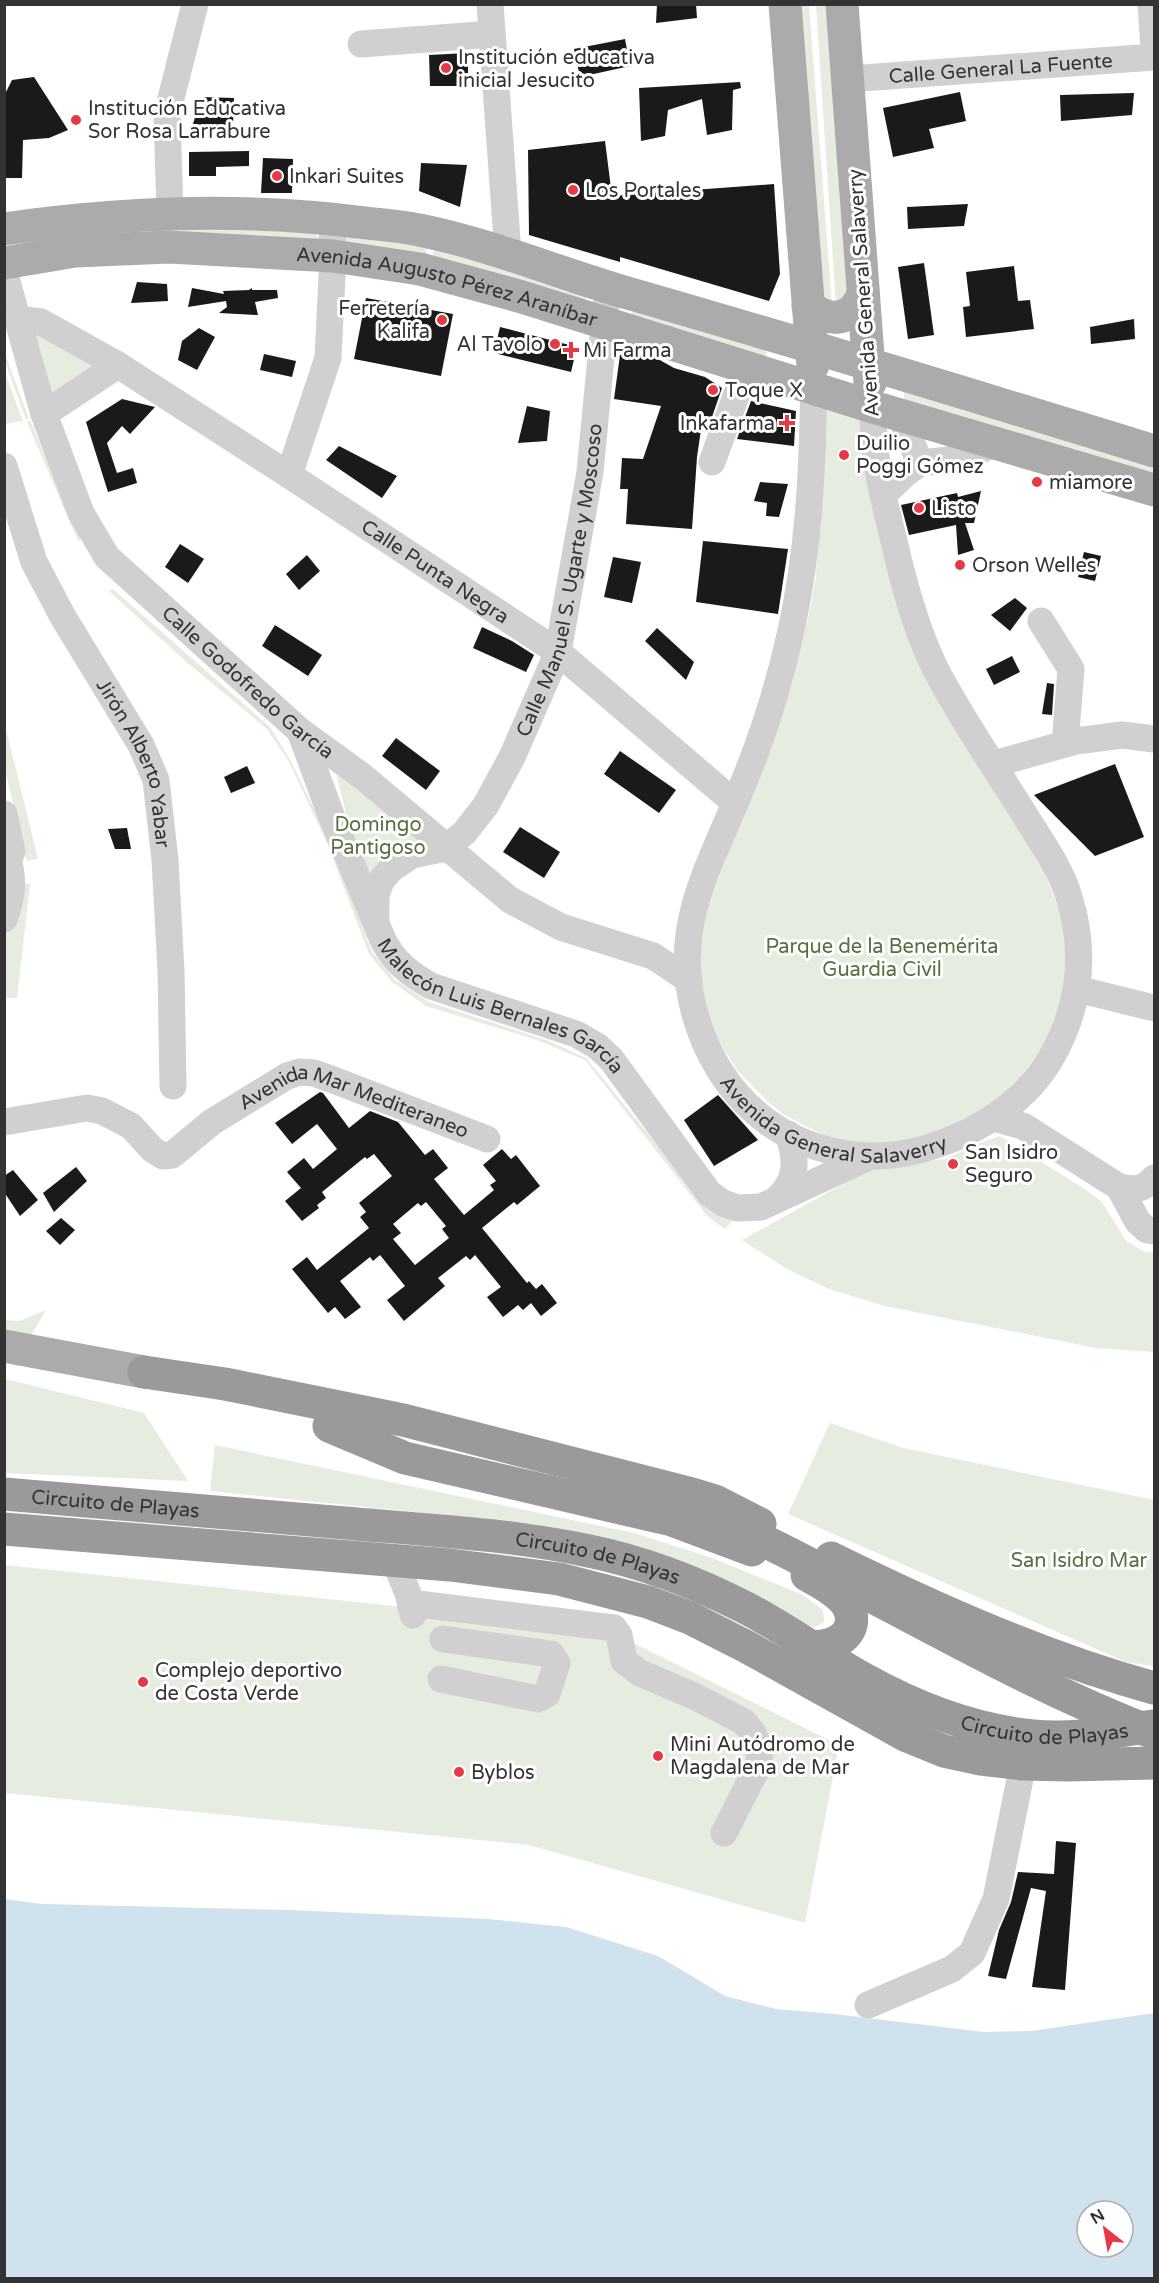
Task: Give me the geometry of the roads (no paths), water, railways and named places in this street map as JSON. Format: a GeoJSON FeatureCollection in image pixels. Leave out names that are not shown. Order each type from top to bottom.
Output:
{"type":"FeatureCollection","features":[{"type":"Feature","properties":{"kind":"highway"},"geometry":{"type":"LineString","coordinates":[[144,1372],[329,1426],[678,1506],[717,1519],[1034,1680],[1116,1718],[1155,1733]]}},
{"type":"Feature","properties":{"kind":"highway"},"geometry":{"type":"LineString","coordinates":[[144,1372],[225,1384],[404,1420],[705,1498],[940,1609],[1059,1657],[1155,1688]]}},
{"type":"Feature","properties":{"kind":"highway"},"geometry":{"type":"LineString","coordinates":[[329,1426],[405,1458],[672,1520],[788,1566],[834,1592],[845,1602],[849,1611],[850,1628],[845,1637],[830,1646],[811,1646]]}},
{"type":"Feature","properties":{"kind":"highway","name":"Circuito de Playas"},"geometry":{"type":"LineString","coordinates":[[4,1494],[521,1539],[590,1551],[671,1575],[746,1608],[863,1679],[921,1707],[959,1721],[988,1728],[1052,1737],[1086,1736],[1155,1726]]}},
{"type":"Feature","properties":{"kind":"highway","name":"Circuito de Playas"},"geometry":{"type":"LineString","coordinates":[[4,1528],[504,1571],[559,1580],[648,1602],[690,1618],[907,1736],[953,1753],[981,1760],[1023,1764],[1155,1763]]}},
{"type":"Feature","properties":{"kind":"main road","name":"Avenida General Salaverry"},"geometry":{"type":"LineString","coordinates":[[785,4],[814,387]]}},
{"type":"Feature","properties":{"kind":"main road","name":"Avenida General Salaverry"},"geometry":{"type":"LineString","coordinates":[[842,4],[868,364],[887,411]]}},
{"type":"Feature","properties":{"kind":"main road","name":"Avenida Augusto Pérez Araníbar"},"geometry":{"type":"LineString","coordinates":[[4,229],[80,218],[170,214],[273,214],[332,218],[419,230],[508,254],[608,287],[811,346],[1155,452]]}},
{"type":"Feature","properties":{"kind":"main road","name":"Avenida Augusto Pérez Araníbar"},"geometry":{"type":"LineString","coordinates":[[4,263],[75,251],[169,247],[333,256],[420,269],[604,322],[887,411],[1155,490]]}},
{"type":"Feature","properties":{"kind":"main road"},"geometry":{"type":"LineString","coordinates":[[808,306],[819,315],[833,318],[847,315],[858,306],[863,294]]}},
{"type":"Feature","properties":{"kind":"main road"},"geometry":{"type":"LineString","coordinates":[[4,1346],[144,1372]]}},
{"type":"Feature","properties":{"kind":"street"},"geometry":{"type":"LineString","coordinates":[[170,214],[167,114],[195,4]]}},
{"type":"Feature","properties":{"kind":"street"},"geometry":{"type":"LineString","coordinates":[[490,4],[508,254]]}},
{"type":"Feature","properties":{"kind":"street"},"geometry":{"type":"LineString","coordinates":[[1151,4],[1155,49]]}},
{"type":"Feature","properties":{"kind":"street"},"geometry":{"type":"LineString","coordinates":[[361,44],[492,34]]}},
{"type":"Feature","properties":{"kind":"street","name":"Calle General La Fuente"},"geometry":{"type":"LineString","coordinates":[[848,79],[1155,57]]}},
{"type":"Feature","properties":{"kind":"street"},"geometry":{"type":"LineString","coordinates":[[290,475],[328,358],[333,256],[332,218]]}},
{"type":"Feature","properties":{"kind":"street","name":"Calle Godofredo García"},"geometry":{"type":"LineString","coordinates":[[4,271],[44,414],[81,513],[107,556],[300,731],[362,776],[510,900],[561,927],[653,956],[688,980]]}},
{"type":"Feature","properties":{"kind":"street","name":"Calle Manuel S. Ugarte y Moscoso"},"geometry":{"type":"LineString","coordinates":[[446,848],[477,819],[492,795],[512,757],[558,652],[590,472],[608,287]]}},
{"type":"Feature","properties":{"kind":"street","name":"Calle Punta Negra"},"geometry":{"type":"LineString","coordinates":[[18,319],[41,322],[118,365],[290,475],[558,652],[735,804]]}},
{"type":"Feature","properties":{"kind":"street"},"geometry":{"type":"LineString","coordinates":[[44,414],[118,365]]}},
{"type":"Feature","properties":{"kind":"street"},"geometry":{"type":"LineString","coordinates":[[712,462],[747,366]]}},
{"type":"Feature","properties":{"kind":"street","name":"Avenida General Salaverry"},"geometry":{"type":"LineString","coordinates":[[814,387],[805,553],[791,632],[765,726],[700,890],[688,940],[688,980],[698,1025],[712,1058],[725,1078],[752,1109],[767,1122],[806,1143],[834,1151],[871,1156],[904,1154],[937,1145],[985,1124],[1008,1117],[1051,1059],[1067,1027],[1077,989],[1079,940],[1069,894],[1047,851],[935,669],[906,593],[882,495],[873,421],[887,411]]}},
{"type":"Feature","properties":{"kind":"street"},"geometry":{"type":"LineString","coordinates":[[887,411],[925,462]]}},
{"type":"Feature","properties":{"kind":"street"},"geometry":{"type":"LineString","coordinates":[[882,495],[906,472],[925,462],[965,458],[995,443]]}},
{"type":"Feature","properties":{"kind":"street","name":"Jirón Alberto Yabar"},"geometry":{"type":"LineString","coordinates":[[4,466],[29,551],[43,582],[141,745],[156,780],[165,860],[171,971],[173,1086]]}},
{"type":"Feature","properties":{"kind":"street"},"geometry":{"type":"LineString","coordinates":[[1041,621],[1071,669],[1065,744]]}},
{"type":"Feature","properties":{"kind":"street","name":"Malecón Luis Bernales García"},"geometry":{"type":"LineString","coordinates":[[300,731],[331,815],[376,923],[391,954],[413,976],[440,989],[576,1035],[597,1046],[611,1059],[691,1169],[717,1199],[730,1206],[743,1209],[761,1207],[871,1156]]}},
{"type":"Feature","properties":{"kind":"street"},"geometry":{"type":"LineString","coordinates":[[994,764],[1065,744],[1122,735],[1155,739]]}},
{"type":"Feature","properties":{"kind":"street"},"geometry":{"type":"LineString","coordinates":[[4,814],[12,873],[12,892],[4,919]]}},
{"type":"Feature","properties":{"kind":"street"},"geometry":{"type":"LineString","coordinates":[[376,923],[376,895],[386,874],[397,863],[412,855],[446,848]]}},
{"type":"Feature","properties":{"kind":"street"},"geometry":{"type":"LineString","coordinates":[[653,956],[688,940]]}},
{"type":"Feature","properties":{"kind":"street"},"geometry":{"type":"LineString","coordinates":[[1077,989],[1155,1008]]}},
{"type":"Feature","properties":{"kind":"street","name":"Avenida Mar Mediteraneo"},"geometry":{"type":"LineString","coordinates":[[4,1122],[87,1108],[102,1111],[131,1126],[153,1150],[163,1156],[172,1155],[212,1122],[274,1082],[300,1072],[314,1073],[487,1138]]}},
{"type":"Feature","properties":{"kind":"street"},"geometry":{"type":"LineString","coordinates":[[1008,1117],[1119,1186],[1136,1190],[1155,1178]]}},
{"type":"Feature","properties":{"kind":"street"},"geometry":{"type":"LineString","coordinates":[[777,1199],[786,1190],[794,1174],[794,1152],[788,1134]]}},
{"type":"Feature","properties":{"kind":"street"},"geometry":{"type":"LineString","coordinates":[[1119,1186],[1138,1222],[1147,1230],[1155,1231]]}},
{"type":"Feature","properties":{"kind":"street"},"geometry":{"type":"LineString","coordinates":[[395,1561],[412,1609],[466,1608],[614,1628],[619,1635],[624,1660],[640,1673],[674,1686],[744,1722],[758,1741],[760,1751],[758,1766],[724,1833]]}},
{"type":"Feature","properties":{"kind":"street"},"geometry":{"type":"LineString","coordinates":[[466,1608],[492,1600],[504,1571]]}},
{"type":"Feature","properties":{"kind":"street"},"geometry":{"type":"LineString","coordinates":[[441,1679],[538,1698],[548,1694],[557,1663],[551,1653],[443,1639]]}},
{"type":"Feature","properties":{"kind":"street"},"geometry":{"type":"LineString","coordinates":[[868,2005],[952,1970],[972,1953],[996,1899],[1023,1764]]}},
{"type":"Feature","properties":{"kind":"water"},"geometry":{"type":"Polygon","coordinates":[[[5,1899],[42,1904],[290,1910],[488,1919],[566,1927],[658,1956],[725,1996],[776,2009],[984,2032],[1031,2031],[1154,2013],[1154,2278],[5,2278],[5,1899]]]}},
{"type":"Feature","properties":{"kind":"place","name":"Institución educativa inicial Jesucito"},"geometry":{"type":"Point","coordinates":[446,68]}},
{"type":"Feature","properties":{"kind":"place","name":"Institución Educativa Sor Rosa Larrabure"},"geometry":{"type":"Point","coordinates":[76,120]}},
{"type":"Feature","properties":{"kind":"place","name":"Inkari Suites"},"geometry":{"type":"Point","coordinates":[277,176]}},
{"type":"Feature","properties":{"kind":"place","name":"Los Portales"},"geometry":{"type":"Point","coordinates":[573,190]}},
{"type":"Feature","properties":{"kind":"place","name":"Ferretería Kalifa"},"geometry":{"type":"Point","coordinates":[442,320]}},
{"type":"Feature","properties":{"kind":"place","name":"Al Tavolo"},"geometry":{"type":"Point","coordinates":[555,344]}},
{"type":"Feature","properties":{"kind":"place","name":"Mi Farma"},"geometry":{"type":"Point","coordinates":[571,350]}},
{"type":"Feature","properties":{"kind":"place","name":"Toque X"},"geometry":{"type":"Point","coordinates":[713,390]}},
{"type":"Feature","properties":{"kind":"place","name":"Inkafarma"},"geometry":{"type":"Point","coordinates":[787,423]}},
{"type":"Feature","properties":{"kind":"place","name":"Duilio Poggi Gómez"},"geometry":{"type":"Point","coordinates":[844,455]}},
{"type":"Feature","properties":{"kind":"place","name":"miamore"},"geometry":{"type":"Point","coordinates":[1037,482]}},
{"type":"Feature","properties":{"kind":"place","name":"Listo"},"geometry":{"type":"Point","coordinates":[919,508]}},
{"type":"Feature","properties":{"kind":"place","name":"Orson Welles"},"geometry":{"type":"Point","coordinates":[960,565]}},
{"type":"Feature","properties":{"kind":"place","name":"San Isidro Seguro"},"geometry":{"type":"Point","coordinates":[953,1164]}},
{"type":"Feature","properties":{"kind":"place","name":"Complejo deportivo de Costa Verde"},"geometry":{"type":"Point","coordinates":[143,1682]}},
{"type":"Feature","properties":{"kind":"place","name":"Mini Autódromo de Magdalena de Mar"},"geometry":{"type":"Point","coordinates":[658,1756]}},
{"type":"Feature","properties":{"kind":"place","name":"Byblos"},"geometry":{"type":"Point","coordinates":[459,1772]}},
{"type":"Feature","properties":{"kind":"park label","name":"Domingo Pantigoso"},"geometry":{"type":"Point","coordinates":[378,836]}},
{"type":"Feature","properties":{"kind":"park label","name":"Parque de la Benemérita Guardia Civil"},"geometry":{"type":"Point","coordinates":[882,958]}},
{"type":"Feature","properties":{"kind":"park label","name":"San Isidro Mar"},"geometry":{"type":"Point","coordinates":[1079,1560]}}]}
